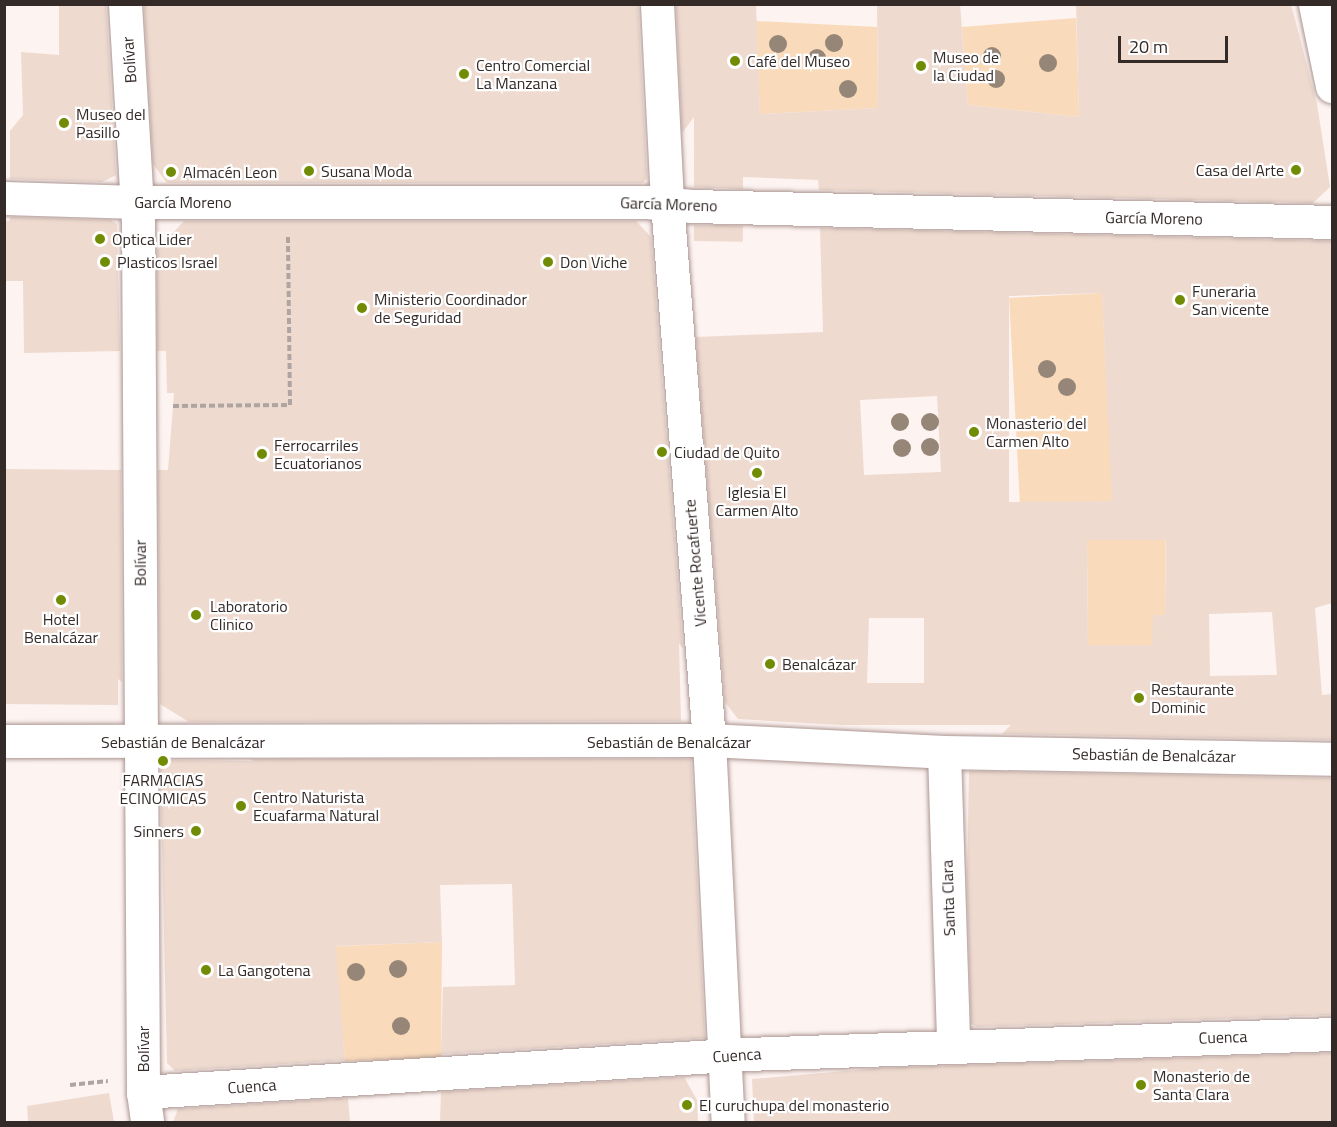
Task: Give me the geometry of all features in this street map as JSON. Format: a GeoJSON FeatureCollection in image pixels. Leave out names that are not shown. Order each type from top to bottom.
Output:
{"type":"FeatureCollection","features":[{"type":"Feature","properties":{"kind":"street","name":"Bolívar"},"geometry":{"type":"LineString","coordinates":[[125,4],[138,202],[145,1107]]}},
{"type":"Feature","properties":{"kind":"street","name":"Vicente Rocafuerte"},"geometry":{"type":"LineString","coordinates":[[657,4],[667,202],[709,740],[728,1122]]}},
{"type":"Feature","properties":{"kind":"street"},"geometry":{"type":"LineString","coordinates":[[1315,4],[1332,86]]}},
{"type":"Feature","properties":{"kind":"street","name":"García Moreno"},"geometry":{"type":"LineString","coordinates":[[4,198],[138,202],[667,202],[716,206],[1332,222]]}},
{"type":"Feature","properties":{"kind":"street","name":"Sebastián de Benalcázar"},"geometry":{"type":"LineString","coordinates":[[4,741],[709,740],[944,752],[1332,759]]}},
{"type":"Feature","properties":{"kind":"street","name":"Santa Clara"},"geometry":{"type":"LineString","coordinates":[[944,752],[953,1045]]}},
{"type":"Feature","properties":{"kind":"street","name":"Cuenca"},"geometry":{"type":"LineString","coordinates":[[145,1107],[723,1056],[953,1045],[1332,1034]]}},
{"type":"Feature","properties":{"kind":"path"},"geometry":{"type":"LineString","coordinates":[[140,405],[290,405],[289,202]]}},
{"type":"Feature","properties":{"kind":"path"},"geometry":{"type":"LineString","coordinates":[[70,1085],[112,1081]]}},
{"type":"Feature","properties":{"kind":"shaded area"},"geometry":{"type":"Polygon","coordinates":[[[1076,18],[1079,117],[968,105],[962,27],[1076,18]]]}},
{"type":"Feature","properties":{"kind":"shaded area"},"geometry":{"type":"Polygon","coordinates":[[[756,21],[877,27],[878,108],[760,114],[756,21]]]}},
{"type":"Feature","properties":{"kind":"shaded area"},"geometry":{"type":"Polygon","coordinates":[[[1102,293],[1113,501],[1020,506],[1009,298],[1102,293]]]}},
{"type":"Feature","properties":{"kind":"shaded area"},"geometry":{"type":"Polygon","coordinates":[[[1166,514],[1165,615],[1152,645],[1088,645],[1087,540],[1125,540],[1166,514]]]}},
{"type":"Feature","properties":{"kind":"shaded area"},"geometry":{"type":"Polygon","coordinates":[[[442,942],[441,1058],[345,1061],[339,990],[319,947],[442,942]]]}},
{"type":"Feature","properties":{"kind":"building","name":"Museo del Pasillo"},"geometry":{"type":"Polygon","coordinates":[[[59,4],[106,4],[116,175],[102,182],[10,179],[10,131],[23,115],[21,52],[59,55],[59,4]]]}},
{"type":"Feature","properties":{"kind":"building"},"geometry":{"type":"Polygon","coordinates":[[[144,4],[638,4],[647,178],[643,183],[167,183],[153,164],[144,4]]]}},
{"type":"Feature","properties":{"kind":"building"},"geometry":{"type":"Polygon","coordinates":[[[676,4],[756,4],[760,114],[878,108],[877,4],[960,4],[968,105],[1079,117],[1076,4],[1291,4],[1317,104],[1330,187],[1313,203],[819,190],[818,180],[743,177],[743,189],[694,187],[694,117],[682,133],[676,4]]]}},
{"type":"Feature","properties":{"kind":"building"},"geometry":{"type":"Polygon","coordinates":[[[10,217],[111,220],[117,224],[120,351],[24,353],[23,281],[4,281],[4,221],[10,221],[10,217]]]}},
{"type":"Feature","properties":{"kind":"building"},"geometry":{"type":"Polygon","coordinates":[[[184,221],[636,221],[651,237],[683,649],[679,643],[681,721],[189,722],[160,704],[158,470],[168,470],[174,393],[167,393],[166,351],[157,351],[157,250],[184,221]]]}},
{"type":"Feature","properties":{"kind":"building"},"geometry":{"type":"Polygon","coordinates":[[[694,225],[743,226],[743,242],[694,241],[694,225]]]}},
{"type":"Feature","properties":{"kind":"building"},"geometry":{"type":"Polygon","coordinates":[[[820,228],[1332,241],[1332,603],[1315,608],[1322,695],[1332,694],[1332,740],[1002,734],[1011,725],[842,725],[738,719],[725,702],[696,337],[823,332],[820,228]],[[1102,293],[1009,296],[1009,502],[1112,501],[1102,293]],[[937,396],[860,400],[864,475],[941,472],[937,396]],[[1087,540],[1088,645],[1152,645],[1153,615],[1165,615],[1166,540],[1087,540]],[[1272,612],[1209,614],[1210,676],[1277,675],[1272,612]],[[869,618],[867,683],[924,683],[924,618],[869,618]]]}},
{"type":"Feature","properties":{"kind":"building","name":"Hotel Benalcázar"},"geometry":{"type":"Polygon","coordinates":[[[4,469],[121,470],[122,682],[118,679],[118,705],[4,704],[4,469]]]}},
{"type":"Feature","properties":{"kind":"building"},"geometry":{"type":"Polygon","coordinates":[[[250,759],[691,759],[705,1038],[441,1054],[443,987],[515,985],[512,884],[440,885],[442,942],[336,946],[345,1060],[175,1071],[167,1063],[160,760],[253,761],[250,759]]]}},
{"type":"Feature","properties":{"kind":"building"},"geometry":{"type":"Polygon","coordinates":[[[969,771],[1332,778],[1332,1015],[976,1027],[971,1023],[967,881],[969,771]]]}},
{"type":"Feature","properties":{"kind":"building"},"geometry":{"type":"Polygon","coordinates":[[[1332,1053],[1332,1122],[754,1122],[752,1079],[881,1068],[1332,1053]]]}},
{"type":"Feature","properties":{"kind":"building"},"geometry":{"type":"Polygon","coordinates":[[[684,1077],[697,1100],[698,1122],[440,1122],[441,1092],[684,1077]]]}},
{"type":"Feature","properties":{"kind":"building"},"geometry":{"type":"Polygon","coordinates":[[[109,1093],[114,1122],[28,1122],[27,1106],[109,1093]]]}},
{"type":"Feature","properties":{"kind":"building"},"geometry":{"type":"Polygon","coordinates":[[[348,1098],[350,1122],[173,1122],[178,1109],[348,1098]]]}},
{"type":"Feature","properties":{"kind":"place","name":"Café del Museo"},"geometry":{"type":"Point","coordinates":[735,61]}},
{"type":"Feature","properties":{"kind":"place","name":"Museo de la Ciudad"},"geometry":{"type":"Point","coordinates":[921,66]}},
{"type":"Feature","properties":{"kind":"place","name":"Centro Comercial La Manzana"},"geometry":{"type":"Point","coordinates":[464,74]}},
{"type":"Feature","properties":{"kind":"place","name":"Museo del Pasillo"},"geometry":{"type":"Point","coordinates":[64,123]}},
{"type":"Feature","properties":{"kind":"place","name":"Casa del Arte"},"geometry":{"type":"Point","coordinates":[1296,170]}},
{"type":"Feature","properties":{"kind":"place","name":"Susana Moda"},"geometry":{"type":"Point","coordinates":[309,171]}},
{"type":"Feature","properties":{"kind":"place","name":"Almacén Leon"},"geometry":{"type":"Point","coordinates":[171,172]}},
{"type":"Feature","properties":{"kind":"place","name":"Optica Lider"},"geometry":{"type":"Point","coordinates":[100,239]}},
{"type":"Feature","properties":{"kind":"place","name":"Plasticos Israel"},"geometry":{"type":"Point","coordinates":[105,262]}},
{"type":"Feature","properties":{"kind":"place","name":"Don Viche"},"geometry":{"type":"Point","coordinates":[548,262]}},
{"type":"Feature","properties":{"kind":"place","name":"Funeraria San vicente"},"geometry":{"type":"Point","coordinates":[1180,300]}},
{"type":"Feature","properties":{"kind":"place","name":"Ministerio Coordinador de Seguridad"},"geometry":{"type":"Point","coordinates":[362,308]}},
{"type":"Feature","properties":{"kind":"place","name":"Monasterio del Carmen Alto"},"geometry":{"type":"Point","coordinates":[974,432]}},
{"type":"Feature","properties":{"kind":"place","name":"Ciudad de Quito"},"geometry":{"type":"Point","coordinates":[662,452]}},
{"type":"Feature","properties":{"kind":"place","name":"Ferrocarriles Ecuatorianos"},"geometry":{"type":"Point","coordinates":[262,454]}},
{"type":"Feature","properties":{"kind":"place","name":"Iglesia El Carmen Alto"},"geometry":{"type":"Point","coordinates":[757,473]}},
{"type":"Feature","properties":{"kind":"place","name":"Hotel Benalcázar"},"geometry":{"type":"Point","coordinates":[61,600]}},
{"type":"Feature","properties":{"kind":"place","name":"Laboratorio Clinico"},"geometry":{"type":"Point","coordinates":[196,615]}},
{"type":"Feature","properties":{"kind":"place","name":"Benalcázar"},"geometry":{"type":"Point","coordinates":[770,664]}},
{"type":"Feature","properties":{"kind":"place","name":"Restaurante Dominic"},"geometry":{"type":"Point","coordinates":[1139,698]}},
{"type":"Feature","properties":{"kind":"place","name":"FARMACIAS ECINOMICAS"},"geometry":{"type":"Point","coordinates":[163,761]}},
{"type":"Feature","properties":{"kind":"place","name":"Centro Naturista Ecuafarma Natural"},"geometry":{"type":"Point","coordinates":[241,806]}},
{"type":"Feature","properties":{"kind":"place","name":"Sinners"},"geometry":{"type":"Point","coordinates":[196,831]}},
{"type":"Feature","properties":{"kind":"place","name":"La Gangotena"},"geometry":{"type":"Point","coordinates":[206,970]}},
{"type":"Feature","properties":{"kind":"place","name":"Monasterio de Santa Clara"},"geometry":{"type":"Point","coordinates":[1141,1085]}},
{"type":"Feature","properties":{"kind":"place","name":"El curuchupa del monasterio"},"geometry":{"type":"Point","coordinates":[687,1105]}}]}
